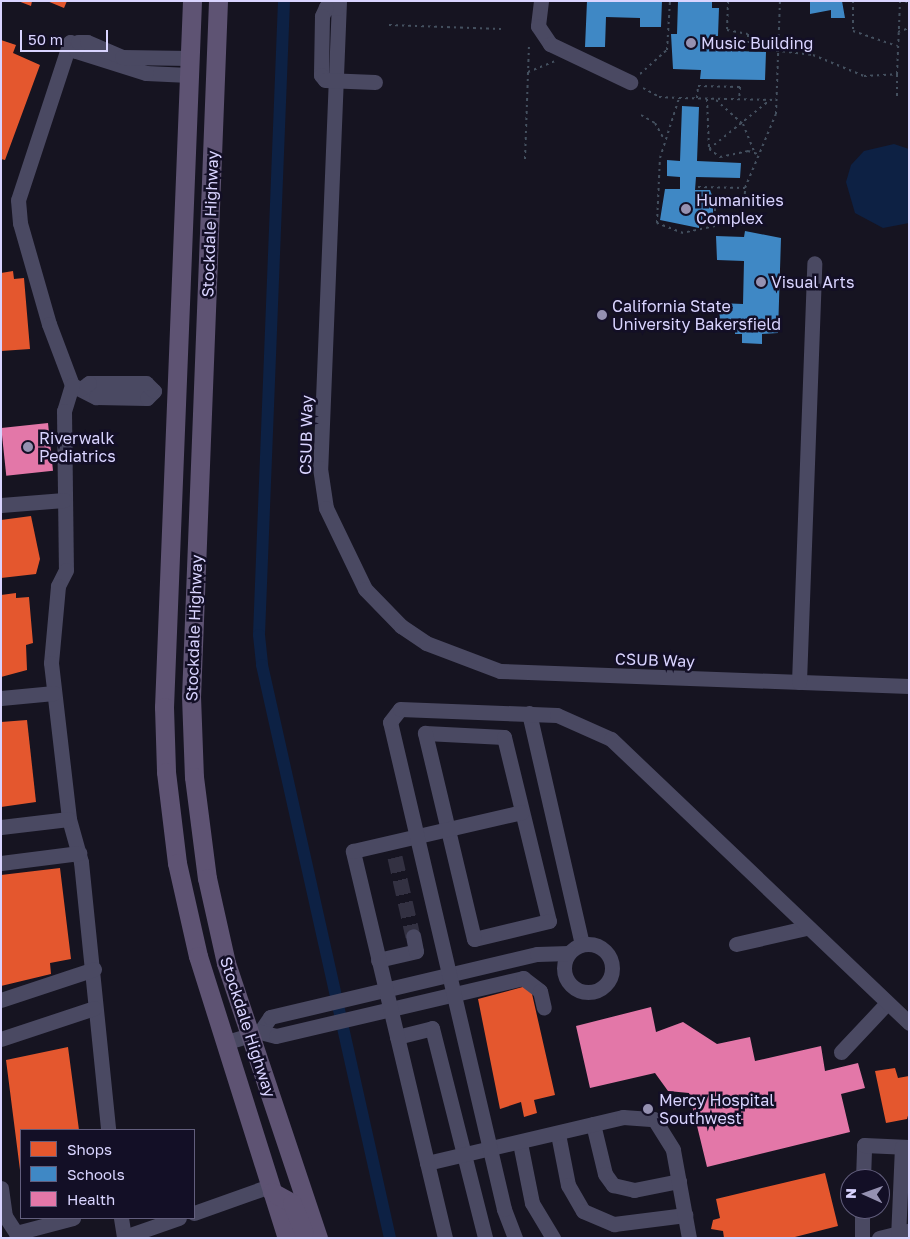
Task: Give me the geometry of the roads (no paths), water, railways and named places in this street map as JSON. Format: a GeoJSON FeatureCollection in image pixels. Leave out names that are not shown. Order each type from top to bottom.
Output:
{"type":"FeatureCollection","features":[{"type":"Feature","properties":{"kind":"main road","name":"Stockdale Highway"},"geometry":{"type":"LineString","coordinates":[[192,1],[164,707],[166,772],[182,889],[224,1043],[287,1238]]}},
{"type":"Feature","properties":{"kind":"main road","name":"Stockdale Highway"},"geometry":{"type":"LineString","coordinates":[[218,1],[192,735],[207,878],[318,1238]]}},
{"type":"Feature","properties":{"kind":"main road"},"geometry":{"type":"LineString","coordinates":[[271,1189],[292,1203],[306,1238]]}},
{"type":"Feature","properties":{"kind":"street"},"geometry":{"type":"LineString","coordinates":[[541,1],[538,26],[550,44],[630,82]]}},
{"type":"Feature","properties":{"kind":"street","name":"CSUB Way"},"geometry":{"type":"LineString","coordinates":[[339,4],[320,468],[329,516],[365,589],[400,626],[426,643],[500,671],[909,686]]}},
{"type":"Feature","properties":{"kind":"street"},"geometry":{"type":"LineString","coordinates":[[176,391],[154,391],[146,398],[96,397],[77,387],[48,324],[18,200],[70,42],[78,44],[87,42],[122,57],[189,66]]}},
{"type":"Feature","properties":{"kind":"street"},"geometry":{"type":"LineString","coordinates":[[336,81],[376,82]]}},
{"type":"Feature","properties":{"kind":"street"},"geometry":{"type":"LineString","coordinates":[[799,682],[814,263]]}},
{"type":"Feature","properties":{"kind":"street"},"geometry":{"type":"LineString","coordinates":[[77,387],[64,411],[66,570],[58,586],[54,693],[69,820],[79,853],[94,969],[94,1008],[108,1129]]}},
{"type":"Feature","properties":{"kind":"street"},"geometry":{"type":"LineString","coordinates":[[1,505],[64,500]]}},
{"type":"Feature","properties":{"kind":"street"},"geometry":{"type":"LineString","coordinates":[[1,698],[54,693]]}},
{"type":"Feature","properties":{"kind":"street"},"geometry":{"type":"LineString","coordinates":[[515,1238],[504,1209],[452,974],[390,722],[393,713],[400,709],[529,713],[582,723],[611,739],[806,928],[909,1023]]}},
{"type":"Feature","properties":{"kind":"street"},"geometry":{"type":"LineString","coordinates":[[529,713],[582,944]]}},
{"type":"Feature","properties":{"kind":"street"},"geometry":{"type":"LineString","coordinates":[[425,733],[504,737],[522,812],[548,921],[474,939],[425,733]]}},
{"type":"Feature","properties":{"kind":"street"},"geometry":{"type":"LineString","coordinates":[[445,1238],[353,851],[522,812]]}},
{"type":"Feature","properties":{"kind":"street"},"geometry":{"type":"LineString","coordinates":[[1,827],[69,820]]}},
{"type":"Feature","properties":{"kind":"street"},"geometry":{"type":"LineString","coordinates":[[392,842],[395,857]]}},
{"type":"Feature","properties":{"kind":"street"},"geometry":{"type":"LineString","coordinates":[[1,863],[79,853]]}},
{"type":"Feature","properties":{"kind":"street"},"geometry":{"type":"LineString","coordinates":[[736,944],[806,928]]}},
{"type":"Feature","properties":{"kind":"street"},"geometry":{"type":"LineString","coordinates":[[378,960],[416,951],[413,936]]}},
{"type":"Feature","properties":{"kind":"street"},"geometry":{"type":"LineString","coordinates":[[255,1033],[270,1017],[537,954],[569,953],[582,944],[598,945],[610,956],[612,972],[598,990],[583,992],[569,984],[564,968],[569,953]]}},
{"type":"Feature","properties":{"kind":"street"},"geometry":{"type":"LineString","coordinates":[[1,1000],[94,969]]}},
{"type":"Feature","properties":{"kind":"street"},"geometry":{"type":"LineString","coordinates":[[224,1043],[255,1033],[276,1036],[456,992],[523,978],[540,991],[544,1008]]}},
{"type":"Feature","properties":{"kind":"street"},"geometry":{"type":"LineString","coordinates":[[841,1052],[888,1003]]}},
{"type":"Feature","properties":{"kind":"street"},"geometry":{"type":"LineString","coordinates":[[1,1040],[94,1008]]}},
{"type":"Feature","properties":{"kind":"street"},"geometry":{"type":"LineString","coordinates":[[396,1037],[432,1028],[461,1155],[485,1238]]}},
{"type":"Feature","properties":{"kind":"street"},"geometry":{"type":"LineString","coordinates":[[427,1163],[639,1115],[654,1119],[668,1136],[689,1238]]}},
{"type":"Feature","properties":{"kind":"street"},"geometry":{"type":"LineString","coordinates":[[593,1124],[604,1174],[613,1185],[634,1190],[678,1181]]}},
{"type":"Feature","properties":{"kind":"street"},"geometry":{"type":"LineString","coordinates":[[558,1134],[568,1185],[583,1211],[614,1224],[685,1215]]}},
{"type":"Feature","properties":{"kind":"street"},"geometry":{"type":"LineString","coordinates":[[520,1143],[532,1204],[553,1238]]}},
{"type":"Feature","properties":{"kind":"street"},"geometry":{"type":"LineString","coordinates":[[863,1169],[864,1145],[906,1147],[902,1234],[879,1238]]}},
{"type":"Feature","properties":{"kind":"street"},"geometry":{"type":"LineString","coordinates":[[1,1188],[4,1216],[16,1233],[69,1219]]}},
{"type":"Feature","properties":{"kind":"street"},"geometry":{"type":"LineString","coordinates":[[195,1213],[271,1189]]}},
{"type":"Feature","properties":{"kind":"street"},"geometry":{"type":"LineString","coordinates":[[121,1219],[124,1237],[176,1219]]}},
{"type":"Feature","properties":{"kind":"street"},"geometry":{"type":"LineString","coordinates":[[862,1219],[862,1238]]}},
{"type":"Feature","properties":{"kind":"water"},"geometry":{"type":"Polygon","coordinates":[[[894,144],[909,149],[909,223],[883,228],[855,213],[846,182],[851,165],[864,151],[894,144]]]}},
{"type":"Feature","properties":{"kind":"waterway"},"geometry":{"type":"LineString","coordinates":[[284,1],[259,635],[262,665],[390,1238]]}},
{"type":"Feature","properties":{"kind":"tunnel"},"geometry":{"type":"LineString","coordinates":[[395,857],[413,936]]}},
{"type":"Feature","properties":{"kind":"place","name":"Music Building"},"geometry":{"type":"Point","coordinates":[691,43]}},
{"type":"Feature","properties":{"kind":"place","name":"Humanities Complex"},"geometry":{"type":"Point","coordinates":[686,209]}},
{"type":"Feature","properties":{"kind":"place","name":"Visual Arts"},"geometry":{"type":"Point","coordinates":[761,282]}},
{"type":"Feature","properties":{"kind":"place","name":"California State University Bakersfield"},"geometry":{"type":"Point","coordinates":[602,315]}},
{"type":"Feature","properties":{"kind":"place","name":"Riverwalk Pediatrics"},"geometry":{"type":"Point","coordinates":[28,447]}},
{"type":"Feature","properties":{"kind":"place","name":"Mercy Hospital Southwest"},"geometry":{"type":"Point","coordinates":[648,1109]}}]}
